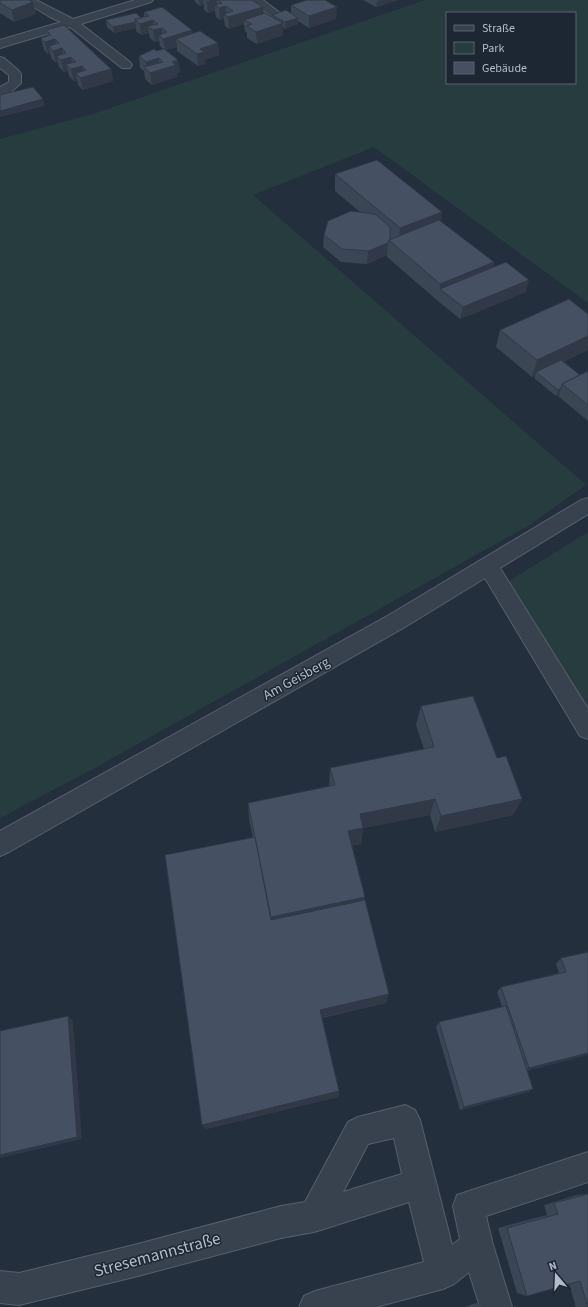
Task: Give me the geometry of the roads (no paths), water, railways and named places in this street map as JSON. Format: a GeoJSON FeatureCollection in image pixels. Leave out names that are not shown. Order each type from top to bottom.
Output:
{"type":"FeatureCollection","features":[{"type":"Feature","properties":{"kind":"street"},"geometry":{"type":"LineString","coordinates":[[28,0],[54,15],[73,23],[126,65]]}},
{"type":"Feature","properties":{"kind":"street"},"geometry":{"type":"LineString","coordinates":[[255,0],[278,16]]}},
{"type":"Feature","properties":{"kind":"street"},"geometry":{"type":"LineString","coordinates":[[0,44],[73,23],[141,1]]}},
{"type":"Feature","properties":{"kind":"street"},"geometry":{"type":"LineString","coordinates":[[0,61],[15,74],[14,82],[5,90],[0,92]]}},
{"type":"Feature","properties":{"kind":"street","name":"Am Geisberg"},"geometry":{"type":"LineString","coordinates":[[0,844],[390,624],[588,505]]}},
{"type":"Feature","properties":{"kind":"street"},"geometry":{"type":"LineString","coordinates":[[488,566],[588,730]]}},
{"type":"Feature","properties":{"kind":"street"},"geometry":{"type":"LineString","coordinates":[[314,1216],[358,1132],[405,1120],[443,1273]]}},
{"type":"Feature","properties":{"kind":"street"},"geometry":{"type":"LineString","coordinates":[[496,1307],[477,1245],[468,1206],[588,1167]]}},
{"type":"Feature","properties":{"kind":"street","name":"Stresemannstraße"},"geometry":{"type":"LineString","coordinates":[[0,1288],[19,1289],[281,1222],[314,1216],[420,1184]]}},
{"type":"Feature","properties":{"kind":"street"},"geometry":{"type":"LineString","coordinates":[[315,1307],[443,1273],[477,1245]]}}]}
